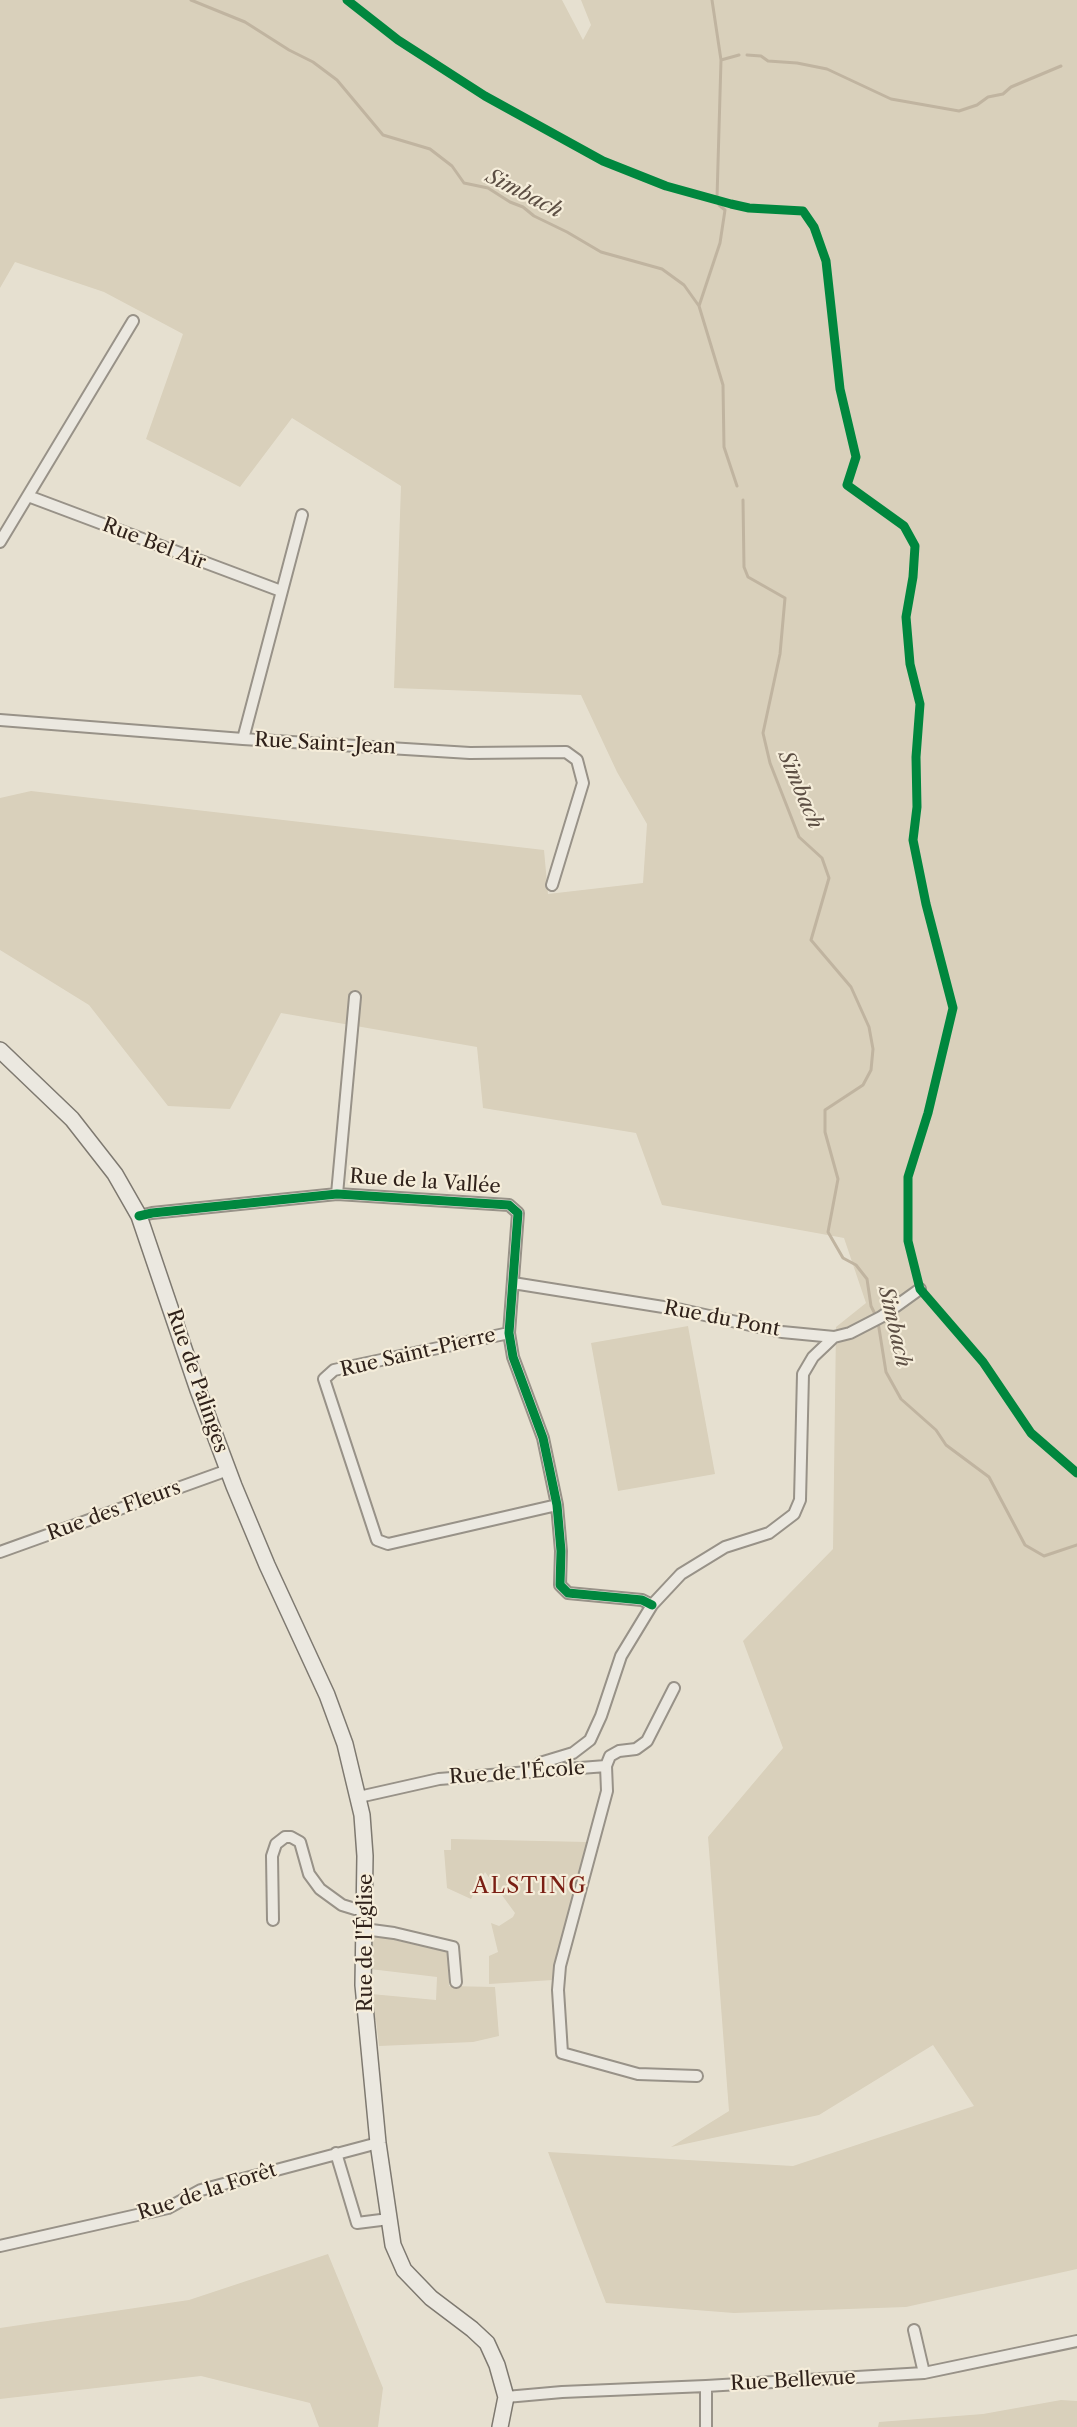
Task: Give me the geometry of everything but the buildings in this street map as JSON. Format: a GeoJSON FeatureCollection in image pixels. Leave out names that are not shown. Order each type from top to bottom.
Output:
{"type":"FeatureCollection","features":[{"type":"Feature","properties":{"kind":"main road","name":"Rue de Palinges"},"geometry":{"type":"LineString","coordinates":[[0,1050],[44,1090],[86,1135],[124,1187],[139,1216],[198,1390],[228,1470],[267,1565],[327,1695],[345,1744]]}},
{"type":"Feature","properties":{"kind":"main road","name":"Rue de l'Église"},"geometry":{"type":"LineString","coordinates":[[345,1744],[359,1797],[365,1856],[363,1985],[378,2143],[393,2246],[404,2270],[431,2298],[487,2343],[497,2365],[506,2397]]}},
{"type":"Feature","properties":{"kind":"main road"},"geometry":{"type":"LineString","coordinates":[[500,2427],[506,2397]]}},
{"type":"Feature","properties":{"kind":"street"},"geometry":{"type":"LineString","coordinates":[[0,542],[134,321]]}},
{"type":"Feature","properties":{"kind":"street","name":"Rue Bel Air"},"geometry":{"type":"LineString","coordinates":[[28,496],[281,591]]}},
{"type":"Feature","properties":{"kind":"street"},"geometry":{"type":"LineString","coordinates":[[243,739],[302,515]]}},
{"type":"Feature","properties":{"kind":"street","name":"Rue Saint-Jean"},"geometry":{"type":"LineString","coordinates":[[0,720],[243,739],[470,753],[566,752],[577,760],[583,783],[552,885]]}},
{"type":"Feature","properties":{"kind":"street"},"geometry":{"type":"LineString","coordinates":[[337,1194],[355,997]]}},
{"type":"Feature","properties":{"kind":"street","name":"Rue de la Vallée"},"geometry":{"type":"LineString","coordinates":[[139,1216],[337,1194],[509,1205],[518,1213],[508,1333],[513,1357],[543,1438],[557,1505],[561,1551],[560,1585],[568,1593],[642,1600],[652,1605]]}},
{"type":"Feature","properties":{"kind":"street","name":"Rue du Pont"},"geometry":{"type":"LineString","coordinates":[[513,1283],[682,1310],[782,1332],[834,1337],[850,1333],[877,1319],[920,1289]]}},
{"type":"Feature","properties":{"kind":"street","name":"Rue Saint-Pierre"},"geometry":{"type":"LineString","coordinates":[[508,1333],[334,1370],[324,1378],[377,1540],[388,1544],[557,1505]]}},
{"type":"Feature","properties":{"kind":"street"},"geometry":{"type":"LineString","coordinates":[[536,1772],[540,1763],[573,1753],[590,1740],[601,1716],[621,1656],[652,1605],[681,1574],[725,1546],[769,1533],[794,1514],[800,1500],[803,1452],[801,1403],[803,1374],[813,1357],[834,1337]]}},
{"type":"Feature","properties":{"kind":"street","name":"Rue des Fleurs"},"geometry":{"type":"LineString","coordinates":[[0,1552],[228,1470]]}},
{"type":"Feature","properties":{"kind":"street"},"geometry":{"type":"LineString","coordinates":[[606,1766],[610,1756],[619,1751],[636,1749],[647,1741],[674,1688]]}},
{"type":"Feature","properties":{"kind":"street","name":"Rue de l'École"},"geometry":{"type":"LineString","coordinates":[[359,1797],[439,1779],[606,1766],[607,1791],[558,1980],[562,2053],[638,2074],[697,2076]]}},
{"type":"Feature","properties":{"kind":"street"},"geometry":{"type":"LineString","coordinates":[[273,1920],[272,1856],[276,1844],[285,1837],[291,1837],[300,1842],[309,1874],[320,1889],[342,1905],[364,1909]]}},
{"type":"Feature","properties":{"kind":"street"},"geometry":{"type":"LineString","coordinates":[[364,1929],[394,1933],[453,1947],[456,1982]]}},
{"type":"Feature","properties":{"kind":"street","name":"Rue de la Forêt"},"geometry":{"type":"LineString","coordinates":[[0,2246],[168,2208],[201,2190],[378,2143]]}},
{"type":"Feature","properties":{"kind":"street"},"geometry":{"type":"LineString","coordinates":[[336,2153],[357,2223],[389,2218]]}},
{"type":"Feature","properties":{"kind":"street"},"geometry":{"type":"LineString","coordinates":[[914,2330],[924,2373]]}},
{"type":"Feature","properties":{"kind":"street","name":"Rue Bellevue"},"geometry":{"type":"LineString","coordinates":[[506,2397],[924,2373],[1077,2341]]}},
{"type":"Feature","properties":{"kind":"street"},"geometry":{"type":"LineString","coordinates":[[706,2386],[706,2427]]}},
{"type":"Feature","properties":{"kind":"shaded area"},"geometry":{"type":"Polygon","coordinates":[[[0,0],[562,0],[583,40],[591,25],[581,0],[1077,0],[1077,2269],[906,2307],[734,2313],[606,2303],[548,2152],[793,2166],[974,2106],[933,2045],[819,2115],[671,2147],[729,2111],[708,1837],[783,1748],[743,1641],[833,1549],[836,1327],[866,1303],[844,1238],[662,1205],[636,1133],[483,1108],[477,1047],[281,1013],[230,1109],[168,1106],[89,1005],[0,950],[0,798],[31,791],[544,850],[548,894],[643,883],[647,824],[617,772],[581,695],[394,688],[401,486],[292,418],[240,487],[146,439],[183,334],[104,292],[15,262],[0,288],[0,0]]]}},
{"type":"Feature","properties":{"kind":"shaded area"},"geometry":{"type":"Polygon","coordinates":[[[688,1326],[715,1474],[618,1491],[591,1343],[688,1326]]]}},
{"type":"Feature","properties":{"kind":"shaded area"},"geometry":{"type":"Polygon","coordinates":[[[451,1839],[587,1842],[553,1980],[489,1984],[489,1956],[498,1952],[491,1923],[499,1926],[513,1917],[515,1913],[485,1872],[471,1899],[447,1888],[444,1850],[451,1850],[451,1839]]]}},
{"type":"Feature","properties":{"kind":"shaded area"},"geometry":{"type":"Polygon","coordinates":[[[372,1935],[448,1952],[449,1986],[495,1987],[499,2036],[473,2042],[379,2046],[376,2020],[372,2019],[371,1994],[436,2000],[437,1977],[370,1969],[372,1935]]]}},
{"type":"Feature","properties":{"kind":"shaded area"},"geometry":{"type":"Polygon","coordinates":[[[328,2254],[383,2388],[378,2427],[319,2427],[310,2403],[201,2376],[0,2399],[0,2328],[189,2300],[328,2254]]]}},
{"type":"Feature","properties":{"kind":"shaded area"},"geometry":{"type":"Polygon","coordinates":[[[1061,2400],[1077,2401],[1077,2427],[878,2427],[879,2422],[983,2414],[1061,2400]]]}},
{"type":"Feature","properties":{"kind":"waterway","name":"Simbach"},"geometry":{"type":"LineString","coordinates":[[191,0],[245,22],[289,50],[313,62],[337,80],[383,135],[430,149],[452,166],[464,183],[488,188],[601,252],[662,269],[684,285],[699,306],[723,385],[724,447],[737,486]]}},
{"type":"Feature","properties":{"kind":"waterway"},"geometry":{"type":"LineString","coordinates":[[712,0],[721,60],[717,198]]}},
{"type":"Feature","properties":{"kind":"waterway"},"geometry":{"type":"LineString","coordinates":[[721,60],[739,55]]}},
{"type":"Feature","properties":{"kind":"waterway"},"geometry":{"type":"LineString","coordinates":[[747,55],[761,56],[768,61],[797,63],[827,69],[891,99],[959,111],[977,105],[988,97],[1003,94],[1011,87],[1061,66]]}},
{"type":"Feature","properties":{"kind":"waterway"},"geometry":{"type":"LineString","coordinates":[[699,306],[720,243],[725,210],[719,205]]}},
{"type":"Feature","properties":{"kind":"waterway","name":"Simbach"},"geometry":{"type":"LineString","coordinates":[[743,500],[744,567],[748,577],[785,598],[780,654],[763,733],[770,763],[799,837],[822,858],[829,878],[811,940],[851,987],[869,1027],[873,1049],[871,1070],[863,1085],[825,1110],[825,1132],[838,1179],[828,1232],[843,1258],[856,1265],[867,1279],[871,1306],[876,1316]]}},
{"type":"Feature","properties":{"kind":"waterway","name":"Simbach"},"geometry":{"type":"LineString","coordinates":[[878,1322],[886,1372],[901,1399],[936,1430],[946,1445],[989,1477],[1025,1545],[1044,1556],[1077,1545]]}},
{"type":"Feature","properties":{"kind":"cycle path"},"geometry":{"type":"LineString","coordinates":[[347,0],[398,40],[485,96],[603,161],[666,186],[731,204],[749,208],[803,211],[814,227],[826,261],[840,389],[856,457],[847,485],[904,526],[915,546],[913,577],[906,617],[910,664],[920,704],[916,757],[917,807],[913,840],[926,904],[953,1008],[928,1113],[908,1177],[908,1241],[920,1289],[983,1362],[1031,1433],[1077,1473]]}},
{"type":"Feature","properties":{"kind":"cycle path"},"geometry":{"type":"LineString","coordinates":[[139,1216],[337,1194],[509,1205],[518,1213],[509,1333],[513,1357],[543,1438],[557,1505],[561,1551],[560,1585],[568,1593],[642,1600],[652,1605]]}},
{"type":"Feature","properties":{"kind":"district","name":"ALSTING"},"geometry":{"type":"Point","coordinates":[530,1887]}}]}
